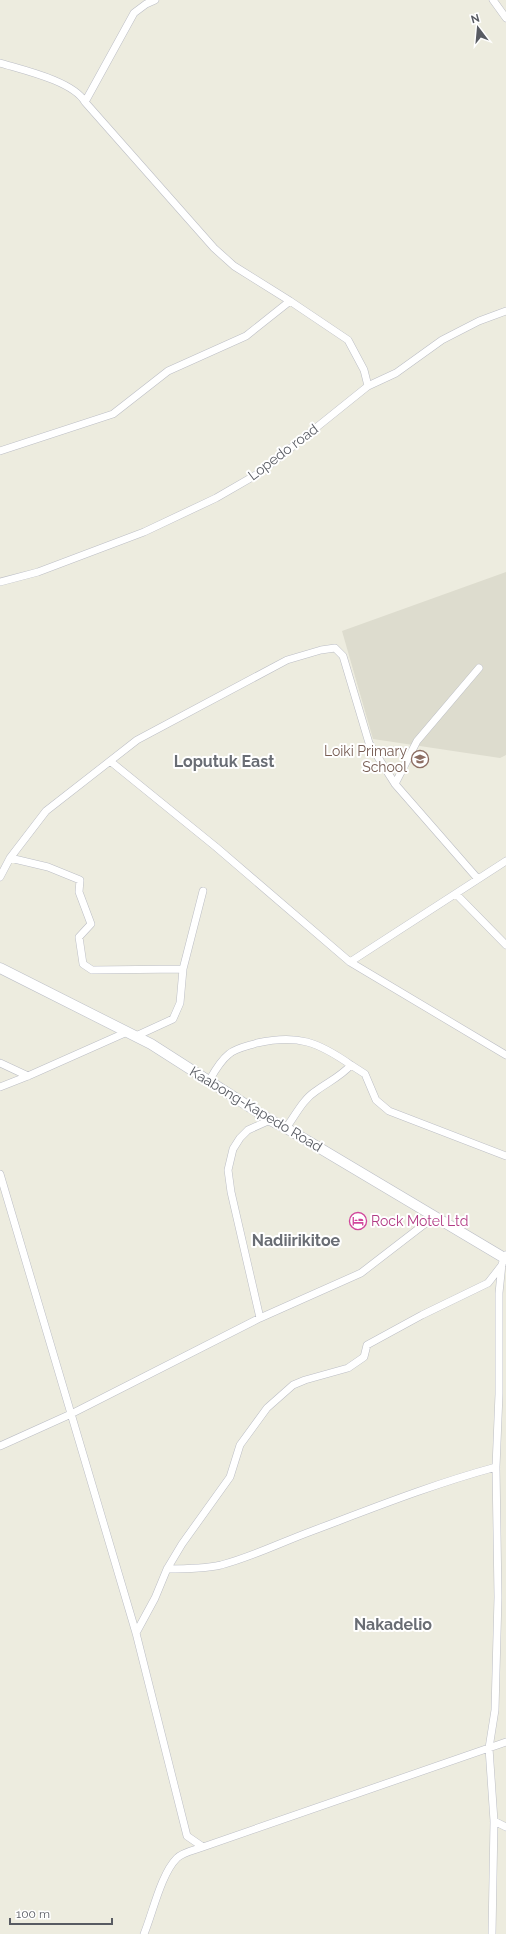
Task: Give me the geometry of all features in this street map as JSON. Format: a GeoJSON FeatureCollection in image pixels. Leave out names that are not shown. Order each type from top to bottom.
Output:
{"type":"FeatureCollection","features":[{"type":"Feature","properties":{"kind":"main road","name":"Kaabong-Kapedo Road"},"geometry":{"type":"LineString","coordinates":[[0,968],[131,1034],[270,1120],[435,1216],[504,1259]]}},
{"type":"Feature","properties":{"kind":"street"},"geometry":{"type":"LineString","coordinates":[[85,102],[134,12],[155,0]]}},
{"type":"Feature","properties":{"kind":"street"},"geometry":{"type":"LineString","coordinates":[[493,0],[506,18]]}},
{"type":"Feature","properties":{"kind":"street"},"geometry":{"type":"LineString","coordinates":[[0,63],[62,84],[81,95],[85,102],[214,248],[234,266],[348,340],[364,370],[368,386]]}},
{"type":"Feature","properties":{"kind":"street"},"geometry":{"type":"LineString","coordinates":[[0,451],[113,414],[168,371],[246,336],[290,301]]}},
{"type":"Feature","properties":{"kind":"street","name":"Lopedo road"},"geometry":{"type":"LineString","coordinates":[[0,582],[38,572],[144,532],[216,498],[261,472],[368,386],[396,373],[442,340],[479,321],[506,310]]}},
{"type":"Feature","properties":{"kind":"street"},"geometry":{"type":"LineString","coordinates":[[0,877],[10,858],[46,811],[137,740],[287,660],[321,650],[335,648],[343,656],[369,744],[395,784],[478,879]]}},
{"type":"Feature","properties":{"kind":"street"},"geometry":{"type":"LineString","coordinates":[[395,784],[417,741],[479,668]]}},
{"type":"Feature","properties":{"kind":"street"},"geometry":{"type":"LineString","coordinates":[[110,761],[216,847],[350,962],[506,1055]]}},
{"type":"Feature","properties":{"kind":"street"},"geometry":{"type":"LineString","coordinates":[[10,858],[48,867],[80,880],[79,892],[91,924],[79,937],[82,964],[92,970],[183,969]]}},
{"type":"Feature","properties":{"kind":"street"},"geometry":{"type":"LineString","coordinates":[[350,962],[506,861]]}},
{"type":"Feature","properties":{"kind":"street"},"geometry":{"type":"LineString","coordinates":[[0,1087],[131,1034],[173,1019],[180,1003],[183,969],[203,891]]}},
{"type":"Feature","properties":{"kind":"street"},"geometry":{"type":"LineString","coordinates":[[456,894],[506,945]]}},
{"type":"Feature","properties":{"kind":"street"},"geometry":{"type":"LineString","coordinates":[[209,1081],[229,1053],[246,1046],[280,1038],[310,1042],[334,1053],[351,1066],[365,1074],[376,1100],[389,1111],[506,1156]]}},
{"type":"Feature","properties":{"kind":"street"},"geometry":{"type":"LineString","coordinates":[[0,1063],[28,1076]]}},
{"type":"Feature","properties":{"kind":"street"},"geometry":{"type":"LineString","coordinates":[[286,1128],[300,1108],[315,1092],[342,1075],[351,1066]]}},
{"type":"Feature","properties":{"kind":"street"},"geometry":{"type":"LineString","coordinates":[[260,1318],[231,1192],[228,1170],[233,1149],[240,1138],[248,1130],[270,1120]]}},
{"type":"Feature","properties":{"kind":"street"},"geometry":{"type":"LineString","coordinates":[[0,1174],[136,1633],[187,1836],[203,1847]]}},
{"type":"Feature","properties":{"kind":"street"},"geometry":{"type":"LineString","coordinates":[[0,1446],[71,1414],[260,1318],[361,1273],[435,1216]]}},
{"type":"Feature","properties":{"kind":"street"},"geometry":{"type":"LineString","coordinates":[[136,1633],[155,1598],[167,1568],[182,1544],[230,1477],[240,1445],[267,1408],[293,1386],[306,1380],[348,1368],[364,1357],[367,1345],[422,1315],[488,1283],[504,1259]]}},
{"type":"Feature","properties":{"kind":"street"},"geometry":{"type":"LineString","coordinates":[[492,1934],[494,1821],[489,1748],[495,1710],[498,1597],[496,1467],[499,1394],[499,1293],[504,1259]]}},
{"type":"Feature","properties":{"kind":"street"},"geometry":{"type":"LineString","coordinates":[[498,1352],[506,1358]]}},
{"type":"Feature","properties":{"kind":"street"},"geometry":{"type":"LineString","coordinates":[[167,1568],[195,1569],[220,1565],[241,1559],[278,1543],[423,1490],[496,1467]]}},
{"type":"Feature","properties":{"kind":"street"},"geometry":{"type":"LineString","coordinates":[[144,1934],[162,1887],[172,1865],[178,1857],[506,1742]]}},
{"type":"Feature","properties":{"kind":"street"},"geometry":{"type":"LineString","coordinates":[[494,1821],[506,1827]]}},
{"type":"Feature","properties":{"kind":"shaded area","name":"Loiki Primary School"},"geometry":{"type":"Polygon","coordinates":[[[506,572],[506,755],[500,758],[373,739],[342,631],[506,572]]]}},
{"type":"Feature","properties":{"kind":"place","name":"Loiki Primary School"},"geometry":{"type":"Point","coordinates":[420,759]}},
{"type":"Feature","properties":{"kind":"place","name":"Rock Motel Ltd"},"geometry":{"type":"Point","coordinates":[358,1221]}},
{"type":"Feature","properties":{"kind":"district","name":"Loputuk East"},"geometry":{"type":"Point","coordinates":[224,761]}},
{"type":"Feature","properties":{"kind":"district","name":"Nadiirikitoe"},"geometry":{"type":"Point","coordinates":[296,1240]}},
{"type":"Feature","properties":{"kind":"district","name":"Nakadelio"},"geometry":{"type":"Point","coordinates":[393,1624]}}]}
